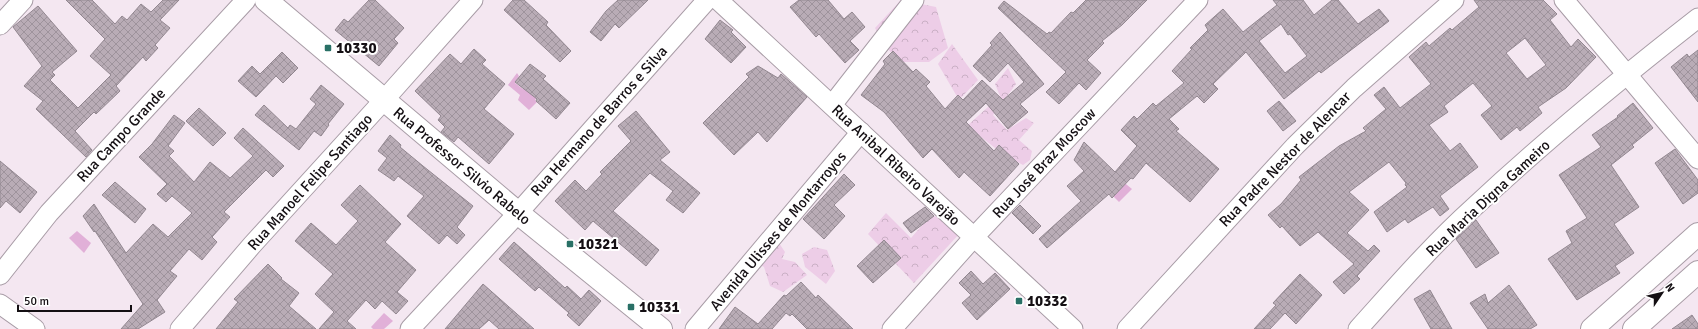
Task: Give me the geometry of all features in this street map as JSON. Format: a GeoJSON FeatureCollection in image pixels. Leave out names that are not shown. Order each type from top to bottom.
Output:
{"type":"FeatureCollection","features":[{"type":"Feature","properties":{"kind":"main road","name":"Rua Professor Silvio Rabelo"},"geometry":{"type":"LineString","coordinates":[[266,0],[518,213],[661,329]]}},
{"type":"Feature","properties":{"kind":"main road"},"geometry":{"type":"LineString","coordinates":[[1592,329],[1698,234]]}},
{"type":"Feature","properties":{"kind":"main road"},"geometry":{"type":"LineString","coordinates":[[1634,329],[1698,272]]}},
{"type":"Feature","properties":{"kind":"street"},"geometry":{"type":"LineString","coordinates":[[0,25],[23,0]]}},
{"type":"Feature","properties":{"kind":"street","name":"Rua Campo Grande"},"geometry":{"type":"LineString","coordinates":[[0,275],[49,213],[246,0]]}},
{"type":"Feature","properties":{"kind":"street","name":"Rua Manoel Felipe Santiago"},"geometry":{"type":"LineString","coordinates":[[180,329],[252,245],[473,0]]}},
{"type":"Feature","properties":{"kind":"street","name":"Rua Hermano de Barros e Silva"},"geometry":{"type":"LineString","coordinates":[[410,329],[518,213],[707,0]]}},
{"type":"Feature","properties":{"kind":"street","name":"Rua Anibal Ribeiro Varejão"},"geometry":{"type":"LineString","coordinates":[[718,0],[1073,329]]}},
{"type":"Feature","properties":{"kind":"street"},"geometry":{"type":"LineString","coordinates":[[832,105],[914,0]]}},
{"type":"Feature","properties":{"kind":"street","name":"Rua José Braz Moscow"},"geometry":{"type":"LineString","coordinates":[[892,329],[974,237],[1198,0]]}},
{"type":"Feature","properties":{"kind":"street","name":"Rua Padre Nestor de Alencar"},"geometry":{"type":"LineString","coordinates":[[1127,329],[1295,146],[1354,88],[1454,0]]}},
{"type":"Feature","properties":{"kind":"street"},"geometry":{"type":"LineString","coordinates":[[1564,0],[1698,159]]}},
{"type":"Feature","properties":{"kind":"street","name":"Rua Maria Digna Gameiro"},"geometry":{"type":"LineString","coordinates":[[1358,329],[1410,271],[1472,208],[1626,74],[1698,18]]}},
{"type":"Feature","properties":{"kind":"street","name":"Avenida Ulisses de Montarroyos"},"geometry":{"type":"LineString","coordinates":[[695,329],[861,132]]}},
{"type":"Feature","properties":{"kind":"street"},"geometry":{"type":"LineString","coordinates":[[0,304],[35,329]]}},
{"type":"Feature","properties":{"kind":"green space"},"geometry":{"type":"Polygon","coordinates":[[[901,0],[936,7],[948,48],[929,62],[899,62],[888,49],[875,28],[901,0]]]}},
{"type":"Feature","properties":{"kind":"green space"},"geometry":{"type":"Polygon","coordinates":[[[952,44],[978,80],[959,100],[938,64],[952,44]]]}},
{"type":"Feature","properties":{"kind":"green space"},"geometry":{"type":"Polygon","coordinates":[[[1008,68],[1016,84],[993,115],[1007,130],[1026,118],[1034,123],[1019,140],[1032,151],[1030,160],[1023,165],[1004,155],[967,126],[1000,96],[995,84],[1008,68]]]}},
{"type":"Feature","properties":{"kind":"green space"},"geometry":{"type":"Polygon","coordinates":[[[886,213],[911,238],[930,216],[943,217],[961,232],[914,283],[868,234],[886,213]]]}},
{"type":"Feature","properties":{"kind":"green space"},"geometry":{"type":"Polygon","coordinates":[[[779,243],[785,252],[782,259],[795,262],[807,275],[783,292],[770,286],[764,267],[745,256],[779,243]]]}},
{"type":"Feature","properties":{"kind":"green space"},"geometry":{"type":"Polygon","coordinates":[[[814,247],[827,250],[835,271],[826,284],[805,267],[802,254],[814,247]]]}},
{"type":"Feature","properties":{"kind":"shaded area"},"geometry":{"type":"Polygon","coordinates":[[[517,73],[519,76],[515,83],[523,89],[527,83],[539,95],[535,100],[537,102],[529,110],[518,100],[520,95],[508,85],[517,73]]]}},
{"type":"Feature","properties":{"kind":"shaded area"},"geometry":{"type":"Polygon","coordinates":[[[1121,180],[1132,189],[1119,202],[1113,196],[1121,180]]]}},
{"type":"Feature","properties":{"kind":"shaded area"},"geometry":{"type":"Polygon","coordinates":[[[77,231],[91,243],[84,253],[69,238],[77,231]]]}},
{"type":"Feature","properties":{"kind":"shaded area"},"geometry":{"type":"Polygon","coordinates":[[[384,313],[393,321],[384,329],[373,329],[371,327],[384,313]]]}},
{"type":"Feature","properties":{"kind":"building"},"geometry":{"type":"Polygon","coordinates":[[[66,0],[92,0],[115,24],[122,16],[127,20],[141,4],[151,12],[163,0],[179,0],[160,20],[170,28],[155,45],[158,48],[146,61],[143,57],[116,86],[120,91],[96,114],[94,112],[75,131],[92,150],[86,157],[36,109],[43,101],[24,86],[42,66],[13,27],[38,6],[77,51],[52,72],[55,75],[50,80],[78,108],[111,75],[90,56],[105,39],[66,0]]]}},
{"type":"Feature","properties":{"kind":"building"},"geometry":{"type":"Polygon","coordinates":[[[369,0],[375,0],[404,28],[394,39],[398,43],[379,66],[335,30],[344,19],[348,22],[369,0]]]}},
{"type":"Feature","properties":{"kind":"building"},"geometry":{"type":"Polygon","coordinates":[[[513,0],[524,0],[548,22],[546,25],[571,51],[560,62],[504,10],[513,0]]]}},
{"type":"Feature","properties":{"kind":"building"},"geometry":{"type":"Polygon","coordinates":[[[618,0],[648,0],[619,28],[615,24],[601,41],[590,32],[606,11],[618,0]]]}},
{"type":"Feature","properties":{"kind":"building"},"geometry":{"type":"Polygon","coordinates":[[[799,0],[828,0],[844,19],[852,12],[865,27],[850,41],[859,50],[845,63],[819,34],[816,37],[790,7],[799,0]]]}},
{"type":"Feature","properties":{"kind":"building"},"geometry":{"type":"Polygon","coordinates":[[[1086,0],[1147,0],[1122,25],[1102,41],[1104,43],[1087,60],[1101,73],[1086,90],[1079,83],[1059,104],[1046,92],[1066,72],[998,8],[1004,1],[1047,34],[1049,32],[1051,33],[1071,12],[1073,13],[1086,0]]]}},
{"type":"Feature","properties":{"kind":"building"},"geometry":{"type":"Polygon","coordinates":[[[1273,0],[1303,0],[1314,15],[1332,0],[1338,0],[1358,24],[1379,9],[1389,21],[1321,73],[1319,71],[1284,99],[1246,52],[1213,84],[1218,89],[1204,103],[1197,96],[1169,119],[1179,129],[1176,131],[1219,169],[1190,202],[1146,163],[1133,179],[1131,178],[1112,198],[1109,194],[1047,248],[1039,239],[1081,201],[1067,186],[1084,171],[1074,160],[1084,142],[1115,172],[1137,146],[1121,130],[1134,116],[1137,119],[1153,103],[1156,106],[1184,83],[1172,71],[1192,49],[1190,48],[1208,30],[1205,25],[1223,9],[1243,32],[1277,5],[1273,0]],[[1281,24],[1259,41],[1285,73],[1307,56],[1290,34],[1288,35],[1281,24]]]}},
{"type":"Feature","properties":{"kind":"building"},"geometry":{"type":"Polygon","coordinates":[[[1474,0],[1543,0],[1557,14],[1550,20],[1571,47],[1578,39],[1596,57],[1566,88],[1538,107],[1542,113],[1520,131],[1517,127],[1501,140],[1481,115],[1492,106],[1473,83],[1444,106],[1448,112],[1429,125],[1450,151],[1460,143],[1478,167],[1440,196],[1449,209],[1440,216],[1433,207],[1408,223],[1405,219],[1387,232],[1374,212],[1407,187],[1405,185],[1406,183],[1389,162],[1349,192],[1369,210],[1347,233],[1368,251],[1374,245],[1380,251],[1357,276],[1360,279],[1344,294],[1333,282],[1354,264],[1318,232],[1300,246],[1282,226],[1280,228],[1268,215],[1281,204],[1301,180],[1299,177],[1339,146],[1366,131],[1363,128],[1386,109],[1374,95],[1384,87],[1400,108],[1431,84],[1409,57],[1426,42],[1429,46],[1450,28],[1452,30],[1479,7],[1474,0]],[[1525,38],[1506,53],[1527,79],[1546,65],[1525,38]]]}},
{"type":"Feature","properties":{"kind":"building"},"geometry":{"type":"Polygon","coordinates":[[[720,20],[733,30],[731,32],[746,47],[731,63],[705,39],[720,20]]]}},
{"type":"Feature","properties":{"kind":"building"},"geometry":{"type":"Polygon","coordinates":[[[1000,32],[1044,84],[1020,104],[1028,112],[1008,129],[986,103],[966,122],[994,151],[999,145],[1019,164],[990,196],[964,172],[959,178],[932,149],[923,158],[884,112],[861,95],[885,64],[883,61],[893,51],[913,72],[916,69],[930,82],[926,86],[945,109],[958,95],[963,100],[982,80],[1003,100],[1024,82],[1008,63],[990,82],[973,66],[992,45],[990,43],[1000,32]]]}},
{"type":"Feature","properties":{"kind":"building"},"geometry":{"type":"Polygon","coordinates":[[[474,49],[486,60],[482,64],[505,84],[484,109],[514,134],[489,164],[458,137],[454,142],[441,132],[445,127],[438,120],[441,116],[415,91],[450,54],[461,64],[474,49]]]}},
{"type":"Feature","properties":{"kind":"building"},"geometry":{"type":"Polygon","coordinates":[[[1698,50],[1698,102],[1671,67],[1687,54],[1689,57],[1698,50]]]}},
{"type":"Feature","properties":{"kind":"building"},"geometry":{"type":"Polygon","coordinates":[[[282,52],[298,68],[283,83],[276,76],[256,97],[238,81],[252,66],[260,74],[282,52]]]}},
{"type":"Feature","properties":{"kind":"building"},"geometry":{"type":"Polygon","coordinates":[[[530,64],[546,76],[543,79],[570,103],[556,119],[536,101],[537,99],[515,82],[530,64]]]}},
{"type":"Feature","properties":{"kind":"building"},"geometry":{"type":"Polygon","coordinates":[[[758,66],[778,78],[781,74],[807,97],[767,142],[758,132],[734,155],[703,123],[749,77],[746,74],[758,66]]]}},
{"type":"Feature","properties":{"kind":"building"},"geometry":{"type":"Polygon","coordinates":[[[321,85],[344,104],[328,124],[329,125],[321,136],[314,131],[299,150],[255,115],[264,105],[288,128],[290,125],[296,129],[316,104],[310,99],[321,85]]]}},
{"type":"Feature","properties":{"kind":"building"},"geometry":{"type":"Polygon","coordinates":[[[1279,101],[1296,121],[1283,131],[1267,111],[1279,101]]]}},
{"type":"Feature","properties":{"kind":"building"},"geometry":{"type":"Polygon","coordinates":[[[1633,103],[1653,128],[1632,145],[1634,147],[1611,165],[1639,207],[1614,224],[1634,253],[1615,266],[1620,273],[1577,300],[1548,259],[1572,243],[1566,231],[1587,218],[1559,175],[1601,147],[1592,135],[1618,117],[1617,116],[1633,103]]]}},
{"type":"Feature","properties":{"kind":"building"},"geometry":{"type":"Polygon","coordinates":[[[199,108],[226,133],[213,146],[186,121],[199,108]]]}},
{"type":"Feature","properties":{"kind":"building"},"geometry":{"type":"Polygon","coordinates":[[[636,111],[670,152],[660,160],[700,193],[683,213],[666,200],[673,191],[650,173],[613,211],[659,250],[646,266],[593,221],[585,230],[555,201],[575,180],[586,191],[602,174],[600,172],[631,141],[618,126],[636,111]]]}},
{"type":"Feature","properties":{"kind":"building"},"geometry":{"type":"Polygon","coordinates":[[[174,115],[185,123],[168,146],[174,151],[169,156],[194,182],[210,162],[230,178],[253,156],[234,138],[243,128],[284,166],[273,177],[266,170],[224,212],[230,217],[212,237],[217,242],[202,260],[189,249],[170,271],[177,276],[157,300],[165,312],[138,329],[121,329],[143,304],[95,231],[94,232],[83,216],[94,204],[126,253],[153,224],[168,237],[192,213],[172,196],[166,202],[157,194],[167,184],[139,157],[152,144],[174,115]]]}},
{"type":"Feature","properties":{"kind":"building"},"geometry":{"type":"Polygon","coordinates":[[[390,135],[401,145],[400,147],[473,206],[457,227],[465,235],[457,244],[447,235],[439,244],[407,216],[424,196],[398,176],[394,181],[378,170],[387,158],[378,151],[390,135]]]}},
{"type":"Feature","properties":{"kind":"building"},"geometry":{"type":"Polygon","coordinates":[[[1675,149],[1698,180],[1698,193],[1683,204],[1655,163],[1675,149]]]}},
{"type":"Feature","properties":{"kind":"building"},"geometry":{"type":"Polygon","coordinates":[[[0,161],[37,192],[20,213],[6,201],[0,208],[0,161]]]}},
{"type":"Feature","properties":{"kind":"building"},"geometry":{"type":"Polygon","coordinates":[[[844,174],[855,185],[834,205],[845,216],[824,239],[803,219],[844,174]]]}},
{"type":"Feature","properties":{"kind":"building"},"geometry":{"type":"Polygon","coordinates":[[[115,182],[146,209],[135,223],[102,195],[115,182]]]}},
{"type":"Feature","properties":{"kind":"building"},"geometry":{"type":"Polygon","coordinates":[[[360,185],[401,224],[385,242],[416,270],[397,292],[408,301],[396,314],[382,301],[375,309],[366,300],[347,321],[356,329],[319,329],[334,312],[315,294],[333,274],[295,241],[311,223],[336,245],[358,221],[341,205],[360,185]]]}},
{"type":"Feature","properties":{"kind":"building"},"geometry":{"type":"Polygon","coordinates":[[[1020,205],[1041,226],[1033,234],[1012,213],[1020,205]]]}},
{"type":"Feature","properties":{"kind":"building"},"geometry":{"type":"Polygon","coordinates":[[[925,207],[934,216],[911,233],[903,223],[925,207]]]}},
{"type":"Feature","properties":{"kind":"building"},"geometry":{"type":"Polygon","coordinates":[[[1476,220],[1499,253],[1476,268],[1456,239],[1476,220]]]}},
{"type":"Feature","properties":{"kind":"building"},"geometry":{"type":"Polygon","coordinates":[[[884,240],[901,258],[873,283],[857,266],[884,240]]]}},
{"type":"Feature","properties":{"kind":"building"},"geometry":{"type":"Polygon","coordinates":[[[514,242],[565,288],[567,286],[581,299],[589,290],[601,301],[579,326],[567,315],[569,313],[539,287],[535,291],[499,259],[514,242]]]}},
{"type":"Feature","properties":{"kind":"building"},"geometry":{"type":"Polygon","coordinates":[[[268,264],[282,278],[281,279],[299,293],[289,306],[316,329],[216,329],[238,302],[234,299],[268,264]]]}},
{"type":"Feature","properties":{"kind":"building"},"geometry":{"type":"Polygon","coordinates":[[[971,271],[983,284],[995,273],[1010,289],[977,320],[962,303],[971,295],[959,283],[971,271]]]}},
{"type":"Feature","properties":{"kind":"building"},"geometry":{"type":"Polygon","coordinates":[[[1300,274],[1322,295],[1296,324],[1285,313],[1270,329],[1254,329],[1276,305],[1273,303],[1300,274]]]}},
{"type":"Feature","properties":{"kind":"building"},"geometry":{"type":"Polygon","coordinates":[[[801,282],[816,298],[818,295],[853,329],[807,329],[792,314],[790,316],[786,313],[772,329],[719,329],[735,307],[758,324],[784,295],[786,296],[801,282]]]}},
{"type":"Feature","properties":{"kind":"building"},"geometry":{"type":"Polygon","coordinates":[[[483,284],[534,329],[499,329],[489,320],[479,329],[445,329],[483,284]]]}},
{"type":"Feature","properties":{"kind":"building"},"geometry":{"type":"Polygon","coordinates":[[[1509,285],[1537,325],[1530,329],[1488,329],[1470,303],[1485,294],[1488,303],[1509,285]]]}},
{"type":"Feature","properties":{"kind":"building"},"geometry":{"type":"Polygon","coordinates":[[[1430,290],[1452,329],[1431,329],[1414,299],[1430,290]]]}},
{"type":"Feature","properties":{"kind":"building"},"geometry":{"type":"Polygon","coordinates":[[[1692,315],[1698,324],[1698,329],[1672,329],[1692,315]]]}},
{"type":"Feature","properties":{"kind":"place","name":"10330"},"geometry":{"type":"Point","coordinates":[328,48]}},
{"type":"Feature","properties":{"kind":"place","name":"10321"},"geometry":{"type":"Point","coordinates":[570,244]}},
{"type":"Feature","properties":{"kind":"place","name":"10332"},"geometry":{"type":"Point","coordinates":[1019,301]}},
{"type":"Feature","properties":{"kind":"place","name":"10331"},"geometry":{"type":"Point","coordinates":[631,307]}}]}
